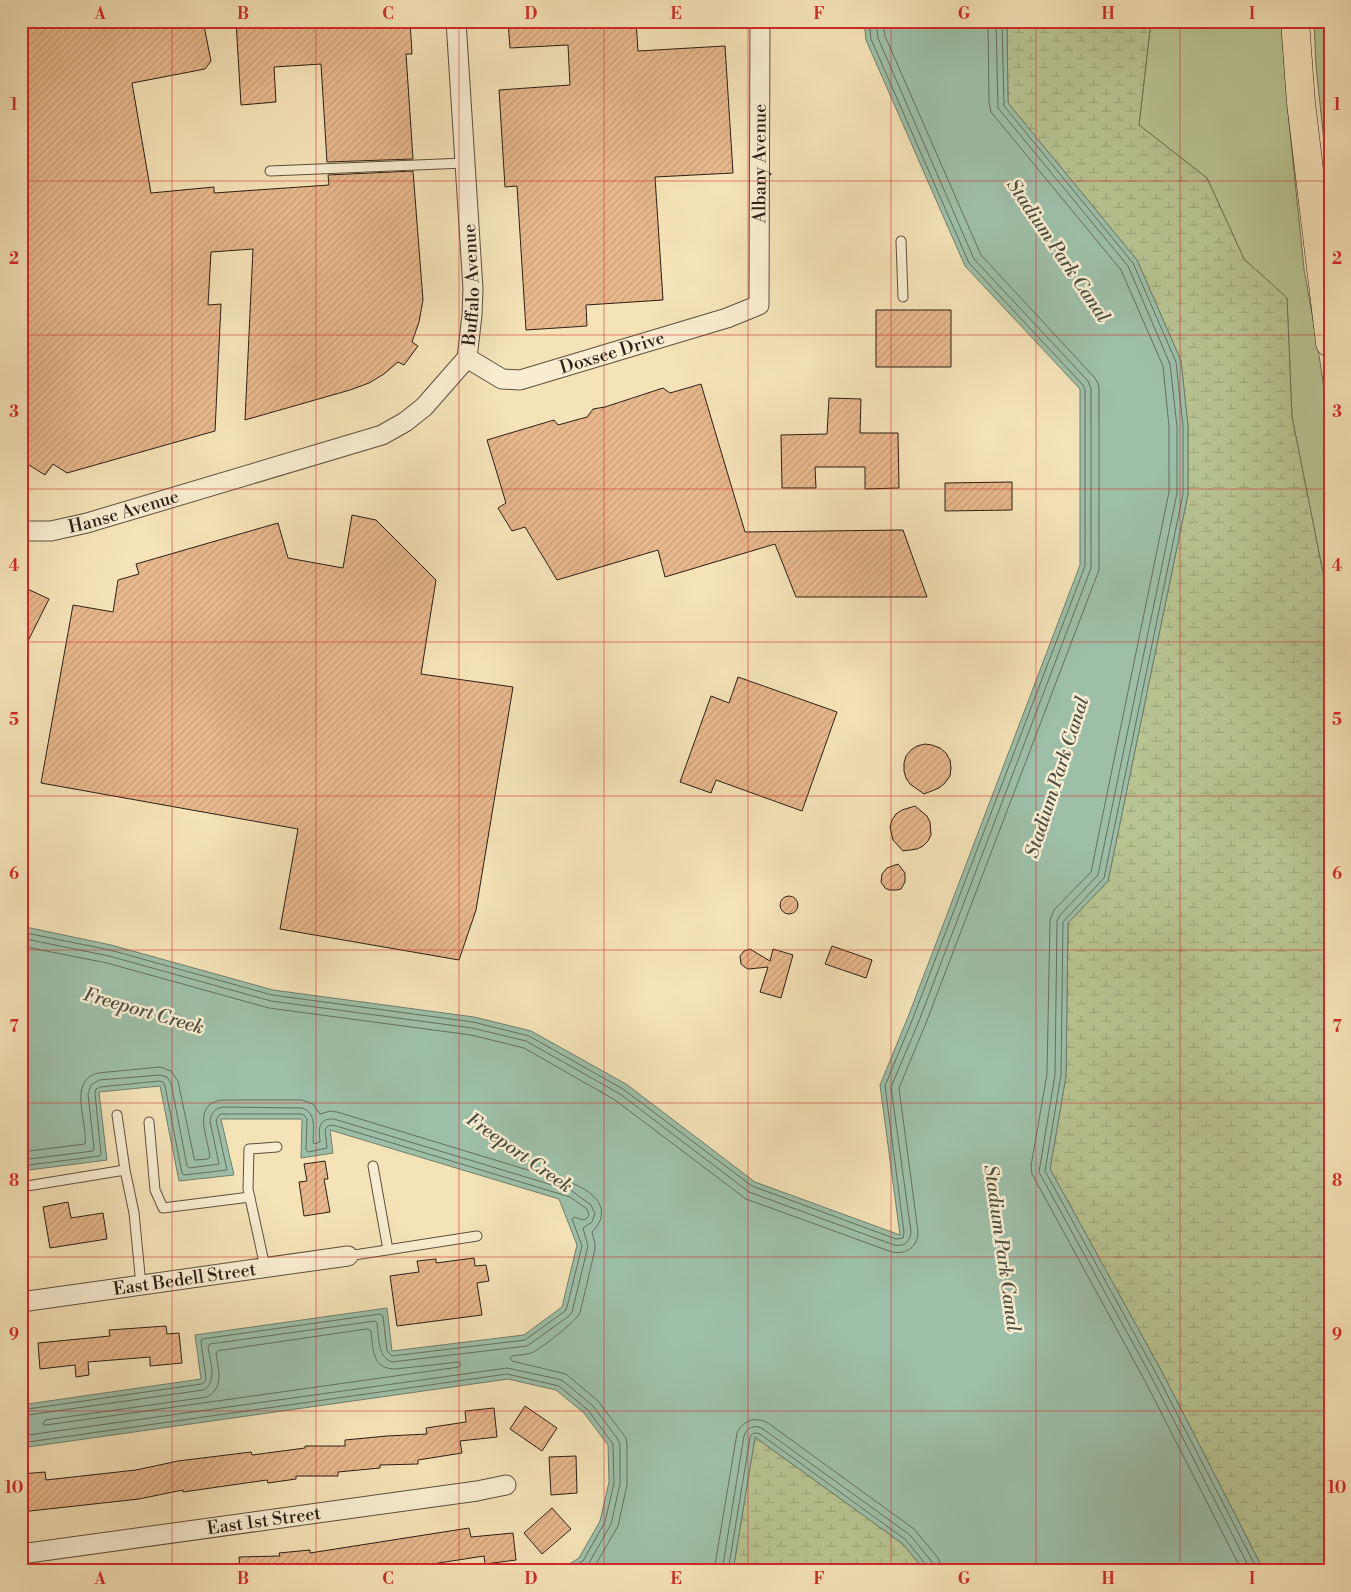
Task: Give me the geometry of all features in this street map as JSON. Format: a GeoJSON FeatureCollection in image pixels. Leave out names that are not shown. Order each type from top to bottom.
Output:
{"type":"FeatureCollection","features":[{"type":"Feature","properties":{"kind":"highway"},"geometry":{"type":"LineString","coordinates":[[1295,21],[1301,103],[1330,343]]}},
{"type":"Feature","properties":{"kind":"street","name":"Buffalo Avenue"},"geometry":{"type":"LineString","coordinates":[[224,482],[382,435],[405,422],[424,407],[467,358],[473,288],[456,21]]}},
{"type":"Feature","properties":{"kind":"street","name":"Albany Avenue"},"geometry":{"type":"LineString","coordinates":[[759,305],[760,21]]}},
{"type":"Feature","properties":{"kind":"street","name":"Doxsee Drive"},"geometry":{"type":"LineString","coordinates":[[467,358],[502,379],[520,380],[727,318],[759,305]]}},
{"type":"Feature","properties":{"kind":"street","name":"Hanse Avenue"},"geometry":{"type":"LineString","coordinates":[[21,531],[50,531],[87,523],[224,482]]}},
{"type":"Feature","properties":{"kind":"street","name":"East Bedell Street"},"geometry":{"type":"LineString","coordinates":[[21,1302],[348,1256]]}},
{"type":"Feature","properties":{"kind":"street","name":"East 1st Street"},"geometry":{"type":"LineString","coordinates":[[21,1554],[506,1485]]}},
{"type":"Feature","properties":{"kind":"lane"},"geometry":{"type":"LineString","coordinates":[[270,171],[465,163]]}},
{"type":"Feature","properties":{"kind":"lane"},"geometry":{"type":"LineString","coordinates":[[901,240],[903,297]]}},
{"type":"Feature","properties":{"kind":"lane"},"geometry":{"type":"LineString","coordinates":[[117,1115],[125,1170],[134,1212],[141,1285]]}},
{"type":"Feature","properties":{"kind":"lane"},"geometry":{"type":"LineString","coordinates":[[149,1122],[155,1190],[164,1208],[250,1197]]}},
{"type":"Feature","properties":{"kind":"lane"},"geometry":{"type":"LineString","coordinates":[[266,1267],[248,1189],[249,1149],[277,1147]]}},
{"type":"Feature","properties":{"kind":"lane"},"geometry":{"type":"LineString","coordinates":[[373,1166],[388,1250]]}},
{"type":"Feature","properties":{"kind":"lane"},"geometry":{"type":"LineString","coordinates":[[21,1187],[125,1170]]}},
{"type":"Feature","properties":{"kind":"lane"},"geometry":{"type":"LineString","coordinates":[[348,1256],[477,1236]]}},
{"type":"Feature","properties":{"kind":"green space"},"geometry":{"type":"Polygon","coordinates":[[[1007,21],[1151,21],[1139,125],[1207,178],[1244,259],[1287,298],[1292,417],[1330,608],[1330,1571],[1264,1571],[1162,1372],[1050,1169],[1066,1076],[1068,923],[1108,881],[1188,494],[1188,426],[1181,361],[1137,260],[1008,103],[1007,21]]]}},
{"type":"Feature","properties":{"kind":"green space"},"geometry":{"type":"Polygon","coordinates":[[[1151,21],[1281,21],[1304,269],[1330,428],[1330,608],[1292,417],[1287,298],[1244,259],[1207,178],[1139,125],[1151,21]]]}},
{"type":"Feature","properties":{"kind":"green space"},"geometry":{"type":"Polygon","coordinates":[[[1314,21],[1326,21],[1330,84],[1330,198],[1316,66],[1314,21]]]}},
{"type":"Feature","properties":{"kind":"green space"},"geometry":{"type":"Polygon","coordinates":[[[755,1437],[903,1544],[925,1571],[733,1571],[755,1437]]]}},
{"type":"Feature","properties":{"kind":"water"},"geometry":{"type":"Polygon","coordinates":[[[864,21],[1007,21],[1008,103],[1137,260],[1181,361],[1188,426],[1188,494],[1108,881],[1068,923],[1066,1076],[1050,1169],[1162,1372],[1264,1571],[925,1571],[903,1544],[755,1437],[733,1571],[558,1571],[579,1558],[600,1521],[609,1482],[608,1445],[584,1413],[556,1390],[508,1379],[21,1448],[21,1405],[201,1379],[195,1335],[387,1308],[392,1351],[524,1335],[562,1307],[577,1245],[559,1199],[330,1130],[333,1153],[301,1158],[302,1119],[221,1119],[234,1175],[179,1181],[160,1086],[99,1092],[107,1160],[21,1171],[21,926],[111,945],[273,990],[474,1017],[531,1031],[626,1084],[755,1182],[900,1235],[880,1085],[908,1017],[1080,565],[1080,389],[965,266],[866,40],[864,21]]]}},
{"type":"Feature","properties":{"kind":"building"},"geometry":{"type":"Polygon","coordinates":[[[21,21],[203,21],[211,61],[205,69],[132,83],[151,193],[214,187],[214,193],[329,185],[328,175],[413,171],[423,300],[419,322],[412,342],[418,346],[404,365],[398,362],[384,374],[369,383],[350,390],[245,420],[253,249],[211,252],[208,305],[221,304],[215,431],[67,473],[53,464],[45,475],[21,460],[21,21]]]}},
{"type":"Feature","properties":{"kind":"building"},"geometry":{"type":"Polygon","coordinates":[[[236,21],[410,21],[412,54],[406,54],[413,159],[327,162],[321,64],[274,67],[276,102],[241,105],[236,21]]]}},
{"type":"Feature","properties":{"kind":"building"},"geometry":{"type":"Polygon","coordinates":[[[508,21],[636,21],[638,51],[725,46],[733,173],[655,177],[663,300],[586,305],[587,326],[526,330],[517,186],[505,187],[499,90],[570,85],[568,45],[510,48],[508,21]]]}},
{"type":"Feature","properties":{"kind":"building"},"geometry":{"type":"Polygon","coordinates":[[[876,310],[951,310],[951,367],[876,367],[876,310]]]}},
{"type":"Feature","properties":{"kind":"building"},"geometry":{"type":"Polygon","coordinates":[[[701,384],[745,532],[903,530],[927,597],[796,597],[775,544],[665,577],[658,550],[557,580],[525,527],[512,531],[498,508],[506,503],[487,440],[554,420],[558,425],[587,417],[593,409],[605,407],[663,388],[670,393],[701,384]]]}},
{"type":"Feature","properties":{"kind":"building"},"geometry":{"type":"Polygon","coordinates":[[[829,398],[861,399],[860,433],[898,433],[899,488],[865,489],[865,467],[815,467],[816,488],[782,488],[781,435],[827,434],[829,398]]]}},
{"type":"Feature","properties":{"kind":"building"},"geometry":{"type":"Polygon","coordinates":[[[1012,482],[1012,510],[945,511],[945,483],[1012,482]]]}},
{"type":"Feature","properties":{"kind":"building"},"geometry":{"type":"Polygon","coordinates":[[[352,515],[376,520],[436,580],[421,674],[513,687],[476,910],[459,960],[280,929],[298,829],[41,783],[73,605],[113,612],[118,580],[139,574],[136,564],[278,523],[288,558],[343,568],[352,515]]]}},
{"type":"Feature","properties":{"kind":"building"},"geometry":{"type":"Polygon","coordinates":[[[21,586],[49,599],[21,655],[21,586]]]}},
{"type":"Feature","properties":{"kind":"building"},"geometry":{"type":"Polygon","coordinates":[[[738,677],[837,712],[802,811],[716,780],[711,793],[680,782],[711,696],[729,703],[738,677]]]}},
{"type":"Feature","properties":{"kind":"building"},"geometry":{"type":"Polygon","coordinates":[[[925,744],[940,748],[946,753],[950,760],[951,768],[950,776],[945,783],[939,788],[924,794],[910,784],[906,778],[904,763],[906,756],[911,750],[925,744]]]}},
{"type":"Feature","properties":{"kind":"building"},"geometry":{"type":"Polygon","coordinates":[[[915,806],[927,816],[930,822],[931,835],[923,846],[903,851],[893,840],[890,827],[896,814],[915,806]]]}},
{"type":"Feature","properties":{"kind":"building"},"geometry":{"type":"Polygon","coordinates":[[[898,864],[905,873],[905,882],[901,889],[889,890],[881,882],[882,874],[887,868],[898,864]]]}},
{"type":"Feature","properties":{"kind":"building"},"geometry":{"type":"Polygon","coordinates":[[[785,896],[793,896],[798,901],[796,912],[785,914],[780,909],[780,901],[785,896]]]}},
{"type":"Feature","properties":{"kind":"building"},"geometry":{"type":"Polygon","coordinates":[[[832,946],[872,960],[866,978],[825,964],[832,946]]]}},
{"type":"Feature","properties":{"kind":"building"},"geometry":{"type":"Polygon","coordinates":[[[750,949],[770,961],[773,949],[793,955],[781,998],[760,992],[768,967],[749,969],[741,964],[740,956],[744,951],[750,949]]]}},
{"type":"Feature","properties":{"kind":"building"},"geometry":{"type":"Polygon","coordinates":[[[325,1161],[328,1179],[324,1179],[330,1212],[304,1216],[299,1182],[307,1181],[304,1164],[325,1161]]]}},
{"type":"Feature","properties":{"kind":"building"},"geometry":{"type":"Polygon","coordinates":[[[68,1202],[71,1218],[103,1213],[107,1239],[50,1248],[43,1207],[68,1202]]]}},
{"type":"Feature","properties":{"kind":"building"},"geometry":{"type":"Polygon","coordinates":[[[474,1258],[475,1266],[486,1265],[489,1281],[477,1283],[482,1315],[397,1326],[390,1276],[419,1272],[417,1261],[436,1259],[436,1263],[474,1258]]]}},
{"type":"Feature","properties":{"kind":"building"},"geometry":{"type":"Polygon","coordinates":[[[166,1326],[167,1334],[179,1333],[182,1363],[150,1366],[150,1357],[88,1362],[89,1375],[76,1377],[75,1365],[40,1369],[38,1343],[110,1336],[109,1330],[166,1326]]]}},
{"type":"Feature","properties":{"kind":"building"},"geometry":{"type":"Polygon","coordinates":[[[525,1406],[557,1428],[542,1451],[510,1429],[525,1406]]]}},
{"type":"Feature","properties":{"kind":"building"},"geometry":{"type":"Polygon","coordinates":[[[494,1408],[497,1437],[460,1441],[462,1453],[418,1460],[418,1464],[380,1465],[380,1468],[338,1472],[338,1476],[296,1476],[296,1479],[268,1483],[267,1480],[183,1492],[183,1490],[139,1499],[21,1512],[21,1474],[45,1472],[46,1480],[136,1470],[178,1461],[251,1452],[252,1455],[305,1448],[305,1446],[345,1446],[345,1440],[427,1434],[426,1428],[466,1422],[465,1411],[494,1408]]]}},
{"type":"Feature","properties":{"kind":"building"},"geometry":{"type":"Polygon","coordinates":[[[576,1456],[577,1493],[551,1495],[549,1457],[576,1456]]]}},
{"type":"Feature","properties":{"kind":"building"},"geometry":{"type":"Polygon","coordinates":[[[552,1508],[571,1529],[542,1554],[524,1533],[552,1508]]]}},
{"type":"Feature","properties":{"kind":"building"},"geometry":{"type":"Polygon","coordinates":[[[469,1528],[471,1537],[513,1533],[516,1560],[485,1564],[484,1556],[387,1571],[240,1571],[239,1557],[280,1556],[279,1553],[310,1550],[310,1553],[469,1528]]]}},
{"type":"Feature","properties":{"kind":"water label","name":"Stadium Park Canal"},"geometry":{"type":"Point","coordinates":[1059,250]}},
{"type":"Feature","properties":{"kind":"water label","name":"Stadium Park Canal"},"geometry":{"type":"Point","coordinates":[1056,777]}},
{"type":"Feature","properties":{"kind":"water label","name":"Freeport Creek"},"geometry":{"type":"Point","coordinates":[144,1010]}},
{"type":"Feature","properties":{"kind":"water label","name":"Freeport Creek"},"geometry":{"type":"Point","coordinates":[520,1152]}},
{"type":"Feature","properties":{"kind":"water label","name":"Stadium Park Canal"},"geometry":{"type":"Point","coordinates":[1003,1248]}}]}
